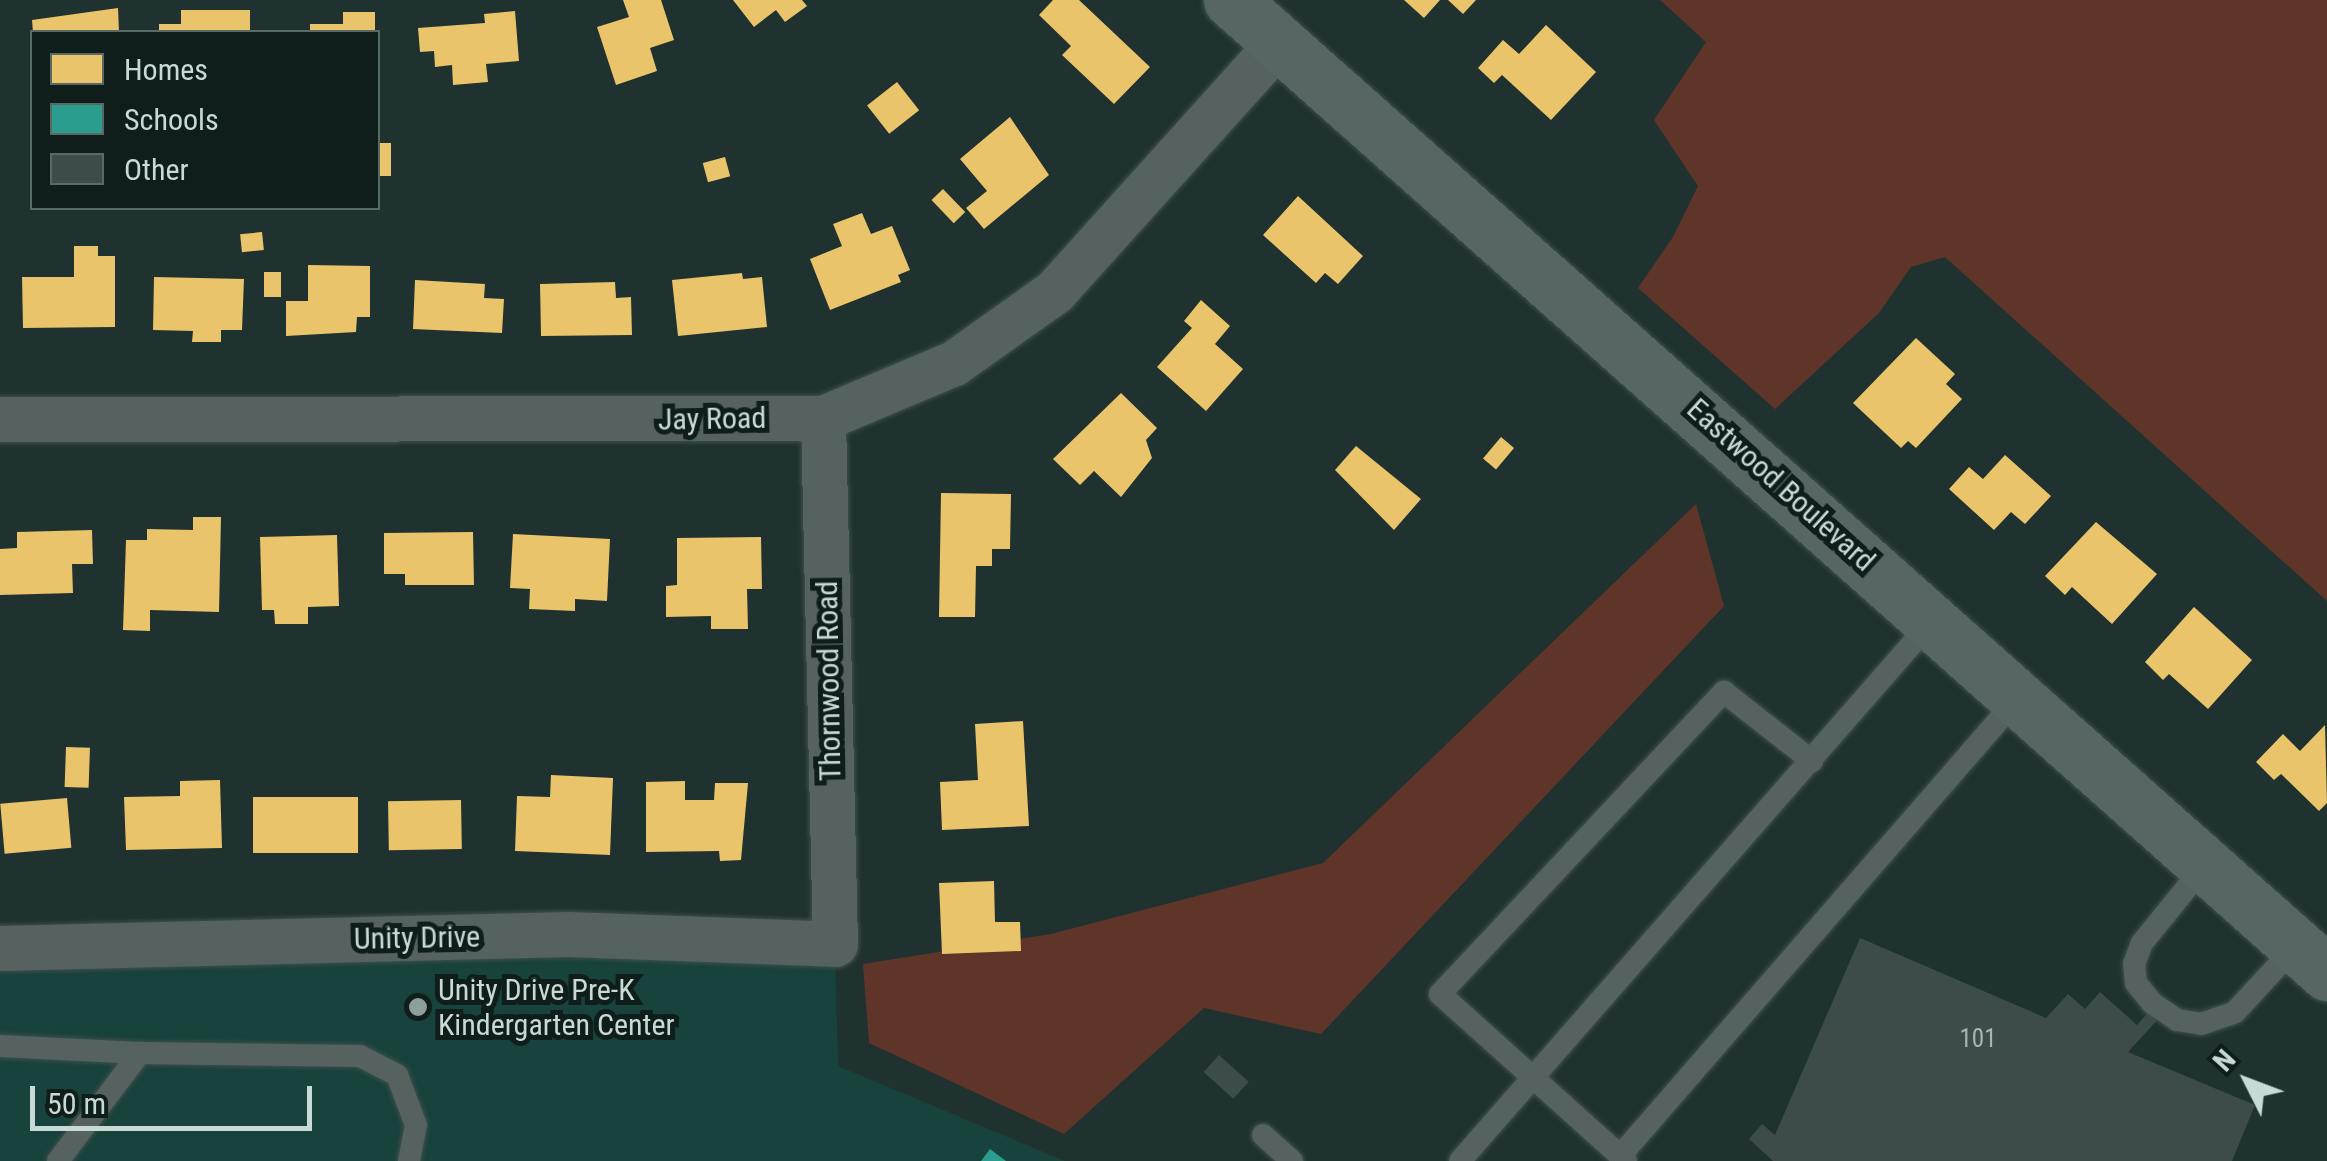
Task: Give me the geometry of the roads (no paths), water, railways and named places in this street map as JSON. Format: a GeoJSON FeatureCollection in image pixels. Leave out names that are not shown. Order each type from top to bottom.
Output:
{"type":"FeatureCollection","features":[{"type":"Feature","properties":{"kind":"street","name":"Eastwood Boulevard"},"geometry":{"type":"LineString","coordinates":[[1231,0],[2206,864],[2315,951]]}},
{"type":"Feature","properties":{"kind":"street","name":"Jay Road"},"geometry":{"type":"LineString","coordinates":[[0,418],[824,418],[954,363],[1054,292],[1278,42]]}},
{"type":"Feature","properties":{"kind":"street","name":"Thornwood Road"},"geometry":{"type":"LineString","coordinates":[[824,418],[834,944]]}},
{"type":"Feature","properties":{"kind":"street","name":"Unity Drive"},"geometry":{"type":"LineString","coordinates":[[0,948],[568,934],[834,944]]}},
{"type":"Feature","properties":{"kind":"lane"},"geometry":{"type":"LineString","coordinates":[[1460,1161],[1932,621]]}},
{"type":"Feature","properties":{"kind":"lane"},"geometry":{"type":"LineString","coordinates":[[1812,761],[1724,692],[1440,994],[1623,1158],[2018,698]]}},
{"type":"Feature","properties":{"kind":"lane"},"geometry":{"type":"LineString","coordinates":[[2206,864],[2142,943],[2134,964],[2136,983],[2152,1004],[2177,1020],[2200,1024],[2235,1012],[2315,951]]}},
{"type":"Feature","properties":{"kind":"lane"},"geometry":{"type":"LineString","coordinates":[[0,1046],[140,1053],[360,1056],[397,1075],[416,1125],[409,1161]]}},
{"type":"Feature","properties":{"kind":"lane"},"geometry":{"type":"LineString","coordinates":[[58,1161],[140,1053]]}},
{"type":"Feature","properties":{"kind":"lane"},"geometry":{"type":"LineString","coordinates":[[1262,1135],[1292,1161]]}},
{"type":"Feature","properties":{"kind":"place","name":"Unity Drive Pre-K Kindergarten Center"},"geometry":{"type":"Point","coordinates":[418,1007]}}]}
